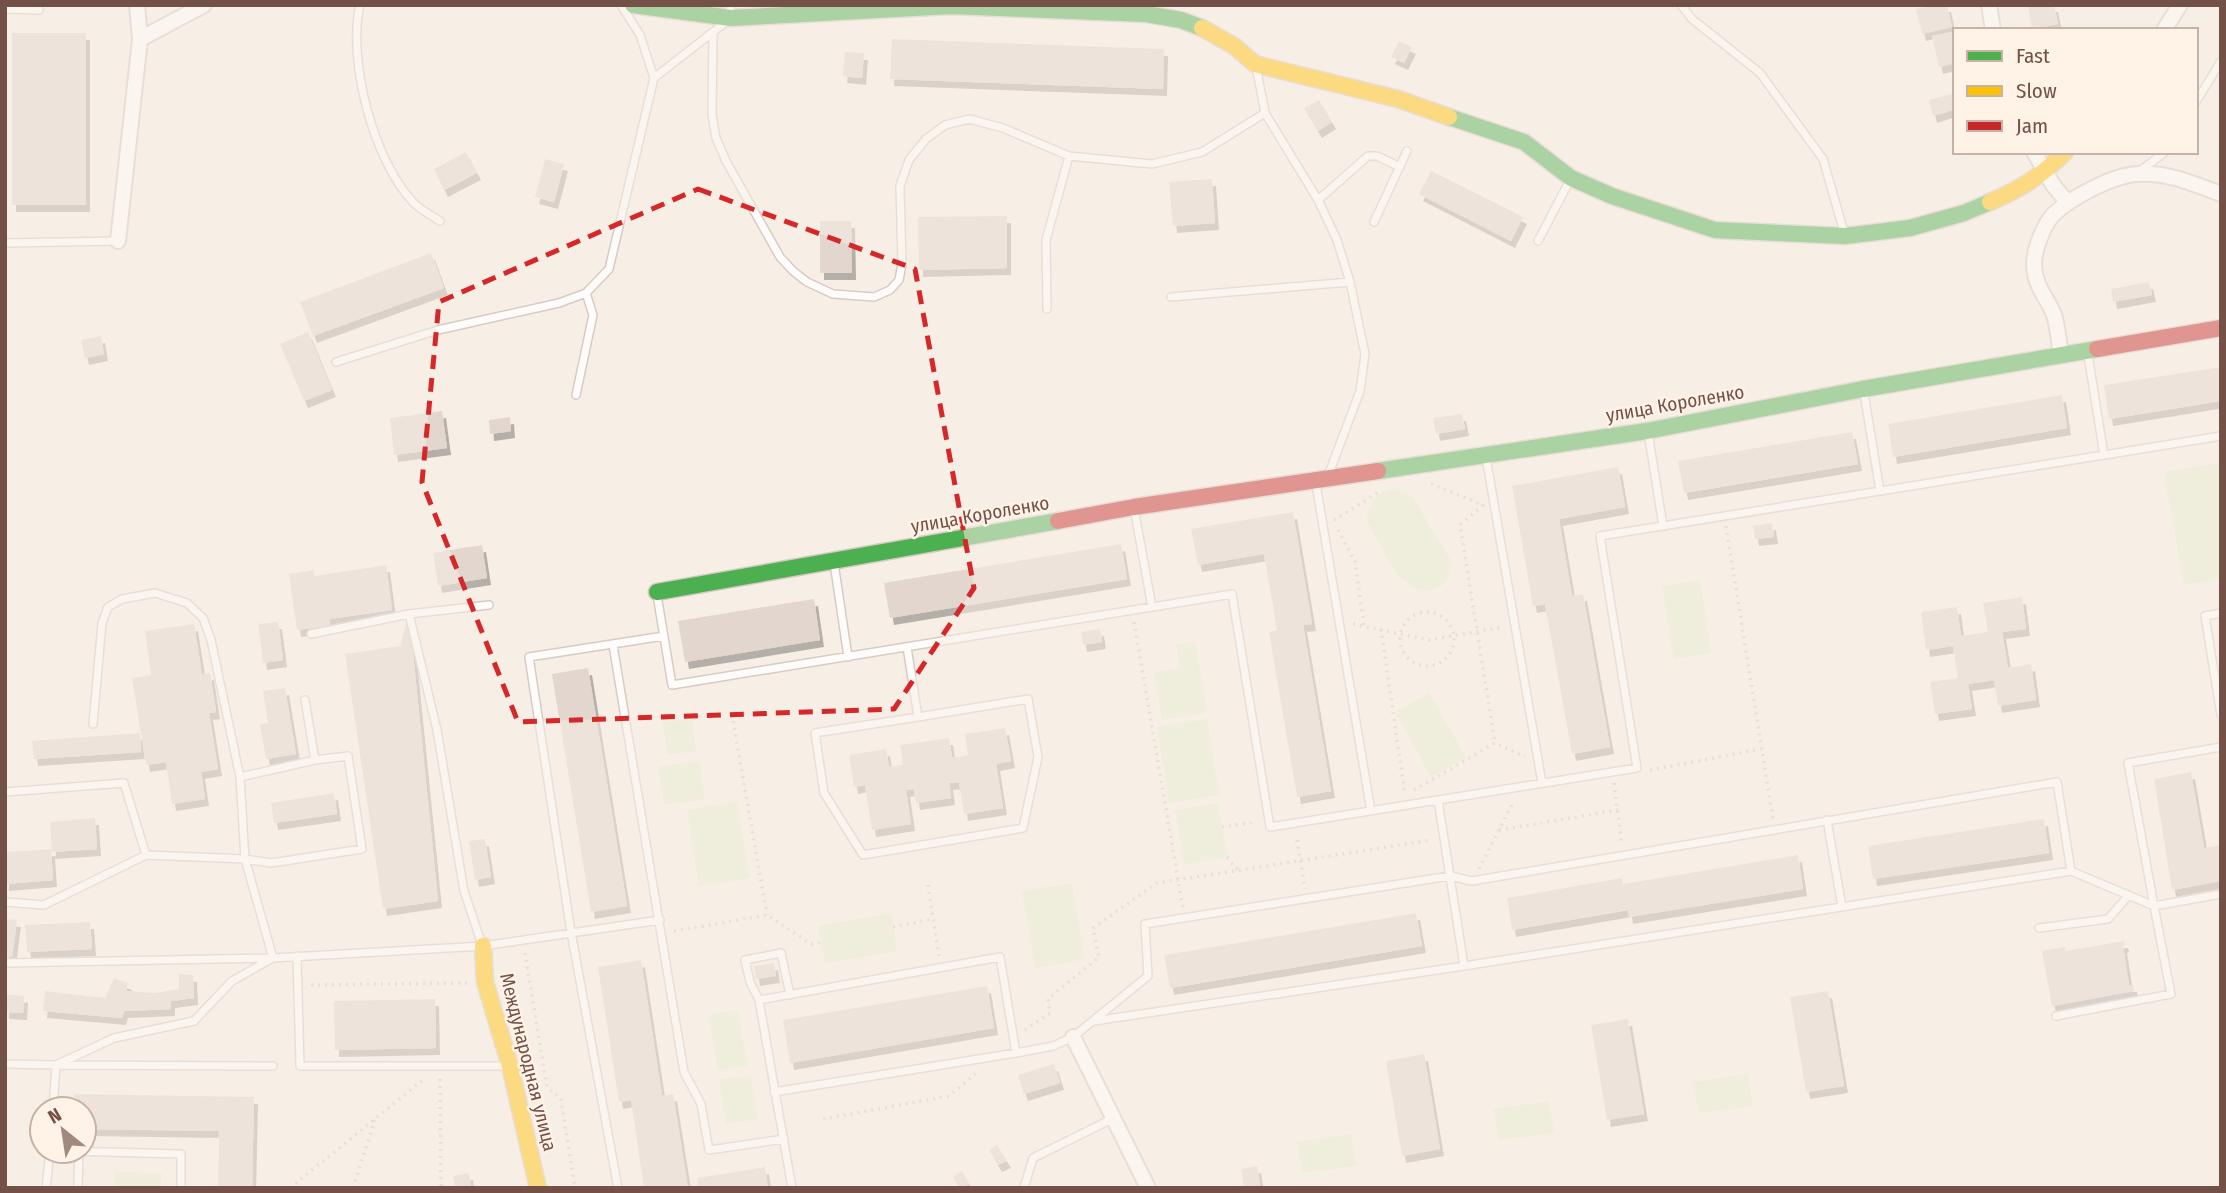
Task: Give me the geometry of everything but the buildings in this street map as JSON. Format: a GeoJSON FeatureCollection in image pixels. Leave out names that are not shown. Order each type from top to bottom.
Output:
{"type":"FeatureCollection","features":[{"type":"Feature","properties":{"kind":"street"},"geometry":{"type":"LineString","coordinates":[[118,241],[140,39],[137,5]]}},
{"type":"Feature","properties":{"kind":"street"},"geometry":{"type":"LineString","coordinates":[[140,39],[204,5]]}},
{"type":"Feature","properties":{"kind":"street"},"geometry":{"type":"LineString","coordinates":[[633,5],[731,12],[951,6],[1146,14],[1181,20],[1211,31],[1255,64],[1398,99],[1524,142],[1571,178],[1612,196],[1715,230],[1845,236],[1910,228],[1964,213],[2011,193],[2046,172],[2063,154]]}},
{"type":"Feature","properties":{"kind":"street"},"geometry":{"type":"LineString","coordinates":[[1989,5],[1993,28]]}},
{"type":"Feature","properties":{"kind":"street"},"geometry":{"type":"LineString","coordinates":[[2165,28],[2180,5]]}},
{"type":"Feature","properties":{"kind":"street"},"geometry":{"type":"LineString","coordinates":[[2035,154],[2068,203]]}},
{"type":"Feature","properties":{"kind":"street"},"geometry":{"type":"LineString","coordinates":[[2061,355],[2055,316],[2040,292],[2034,264],[2039,240],[2051,217],[2068,203],[2100,185],[2136,174],[2171,176],[2221,194]]}},
{"type":"Feature","properties":{"kind":"street","name":"улица Короленко"},"geometry":{"type":"LineString","coordinates":[[657,592],[1134,508],[1647,432],[1863,388],[2221,328]]}},
{"type":"Feature","properties":{"kind":"street","name":"Международная улица"},"geometry":{"type":"LineString","coordinates":[[482,946],[485,982],[510,1066],[538,1188]]}},
{"type":"Feature","properties":{"kind":"street"},"geometry":{"type":"LineString","coordinates":[[1073,1037],[1148,1188]]}},
{"type":"Feature","properties":{"kind":"lane"},"geometry":{"type":"LineString","coordinates":[[360,5],[357,67],[373,128],[394,177],[414,204],[440,221]]}},
{"type":"Feature","properties":{"kind":"lane"},"geometry":{"type":"LineString","coordinates":[[336,362],[438,330],[559,303],[586,293],[609,269],[654,78],[640,35],[621,5]]}},
{"type":"Feature","properties":{"kind":"lane"},"geometry":{"type":"LineString","coordinates":[[1681,5],[1692,19],[1760,74],[1823,159],[1845,236]]}},
{"type":"Feature","properties":{"kind":"lane"},"geometry":{"type":"LineString","coordinates":[[5,9],[39,10]]}},
{"type":"Feature","properties":{"kind":"lane"},"geometry":{"type":"LineString","coordinates":[[654,78],[713,32],[731,12]]}},
{"type":"Feature","properties":{"kind":"lane"},"geometry":{"type":"LineString","coordinates":[[713,32],[712,115],[716,138],[726,161],[780,257],[807,282],[833,294],[874,297],[890,290],[899,280],[902,264],[900,186],[909,160],[926,139],[945,125],[969,119],[992,125],[1069,156],[1152,164],[1202,152],[1265,113]]}},
{"type":"Feature","properties":{"kind":"lane"},"geometry":{"type":"LineString","coordinates":[[2198,99],[2221,61]]}},
{"type":"Feature","properties":{"kind":"lane"},"geometry":{"type":"LineString","coordinates":[[1255,64],[1265,113],[1318,200],[1337,240],[1350,282],[1365,355],[1360,391],[1321,480],[1339,621],[1371,811]]}},
{"type":"Feature","properties":{"kind":"lane"},"geometry":{"type":"LineString","coordinates":[[1374,222],[1407,151]]}},
{"type":"Feature","properties":{"kind":"lane"},"geometry":{"type":"LineString","coordinates":[[2136,174],[2162,154]]}},
{"type":"Feature","properties":{"kind":"lane"},"geometry":{"type":"LineString","coordinates":[[1046,309],[1046,240],[1069,156]]}},
{"type":"Feature","properties":{"kind":"lane"},"geometry":{"type":"LineString","coordinates":[[1318,200],[1368,156],[1377,156],[1400,167]]}},
{"type":"Feature","properties":{"kind":"lane"},"geometry":{"type":"LineString","coordinates":[[1538,242],[1571,178]]}},
{"type":"Feature","properties":{"kind":"lane"},"geometry":{"type":"LineString","coordinates":[[5,243],[118,241]]}},
{"type":"Feature","properties":{"kind":"lane"},"geometry":{"type":"LineString","coordinates":[[1171,297],[1350,282]]}},
{"type":"Feature","properties":{"kind":"lane"},"geometry":{"type":"LineString","coordinates":[[576,395],[593,315],[586,293]]}},
{"type":"Feature","properties":{"kind":"lane"},"geometry":{"type":"LineString","coordinates":[[2087,350],[2104,455]]}},
{"type":"Feature","properties":{"kind":"lane"},"geometry":{"type":"LineString","coordinates":[[1863,388],[1880,491]]}},
{"type":"Feature","properties":{"kind":"lane"},"geometry":{"type":"LineString","coordinates":[[1647,432],[1663,526]]}},
{"type":"Feature","properties":{"kind":"lane"},"geometry":{"type":"LineString","coordinates":[[657,592],[672,685],[1232,594],[1270,827],[1637,768],[1600,536],[2221,436]]}},
{"type":"Feature","properties":{"kind":"lane"},"geometry":{"type":"LineString","coordinates":[[1486,455],[1542,783]]}},
{"type":"Feature","properties":{"kind":"lane"},"geometry":{"type":"LineString","coordinates":[[1134,508],[1152,607]]}},
{"type":"Feature","properties":{"kind":"lane"},"geometry":{"type":"LineString","coordinates":[[834,562],[848,657]]}},
{"type":"Feature","properties":{"kind":"lane"},"geometry":{"type":"LineString","coordinates":[[93,724],[102,623],[108,607],[122,598],[155,593],[187,603],[203,618],[211,640],[240,777],[245,859],[273,958]]}},
{"type":"Feature","properties":{"kind":"lane"},"geometry":{"type":"LineString","coordinates":[[311,634],[410,614],[489,605]]}},
{"type":"Feature","properties":{"kind":"lane"},"geometry":{"type":"LineString","coordinates":[[2221,613],[2205,616],[2221,715]]}},
{"type":"Feature","properties":{"kind":"lane"},"geometry":{"type":"LineString","coordinates":[[410,614],[437,730],[464,891],[482,946]]}},
{"type":"Feature","properties":{"kind":"lane"},"geometry":{"type":"LineString","coordinates":[[618,1188],[571,932],[529,657],[664,636]]}},
{"type":"Feature","properties":{"kind":"lane"},"geometry":{"type":"LineString","coordinates":[[613,645],[684,1072],[701,1104],[709,1150],[784,1139]]}},
{"type":"Feature","properties":{"kind":"lane"},"geometry":{"type":"LineString","coordinates":[[907,647],[918,717]]}},
{"type":"Feature","properties":{"kind":"lane"},"geometry":{"type":"LineString","coordinates":[[1028,699],[1038,757],[1023,828],[863,855],[824,793],[815,733],[918,717],[1028,699]]}},
{"type":"Feature","properties":{"kind":"lane"},"geometry":{"type":"LineString","coordinates":[[305,700],[315,760]]}},
{"type":"Feature","properties":{"kind":"lane"},"geometry":{"type":"LineString","coordinates":[[2056,1016],[2171,994],[2128,763],[2221,747]]}},
{"type":"Feature","properties":{"kind":"lane"},"geometry":{"type":"LineString","coordinates":[[5,902],[44,905],[146,855],[245,859],[271,863],[362,849],[348,757],[315,760],[240,777]]}},
{"type":"Feature","properties":{"kind":"lane"},"geometry":{"type":"LineString","coordinates":[[774,1092],[1053,1046],[1073,1037],[1148,976],[1145,924],[1184,917],[1450,876],[1472,881],[2057,782],[2071,871]]}},
{"type":"Feature","properties":{"kind":"lane"},"geometry":{"type":"LineString","coordinates":[[5,792],[124,783],[146,855]]}},
{"type":"Feature","properties":{"kind":"lane"},"geometry":{"type":"LineString","coordinates":[[1438,800],[1464,966]]}},
{"type":"Feature","properties":{"kind":"lane"},"geometry":{"type":"LineString","coordinates":[[1827,820],[1842,907]]}},
{"type":"Feature","properties":{"kind":"lane"},"geometry":{"type":"LineString","coordinates":[[1092,1021],[2071,871],[2154,906],[2221,894]]}},
{"type":"Feature","properties":{"kind":"lane"},"geometry":{"type":"LineString","coordinates":[[2039,928],[2108,919],[2129,895]]}},
{"type":"Feature","properties":{"kind":"lane"},"geometry":{"type":"LineString","coordinates":[[5,963],[273,958],[482,946],[660,920]]}},
{"type":"Feature","properties":{"kind":"lane"},"geometry":{"type":"LineString","coordinates":[[790,995],[781,953],[745,960],[750,982],[759,1000],[792,1188]]}},
{"type":"Feature","properties":{"kind":"lane"},"geometry":{"type":"LineString","coordinates":[[297,956],[300,1066],[510,1066]]}},
{"type":"Feature","properties":{"kind":"lane"},"geometry":{"type":"LineString","coordinates":[[759,1000],[1000,957],[1016,1053]]}},
{"type":"Feature","properties":{"kind":"lane"},"geometry":{"type":"LineString","coordinates":[[56,1065],[114,1038],[194,1021],[232,981],[273,958]]}},
{"type":"Feature","properties":{"kind":"lane"},"geometry":{"type":"LineString","coordinates":[[5,1064],[274,1066]]}},
{"type":"Feature","properties":{"kind":"lane"},"geometry":{"type":"LineString","coordinates":[[54,1095],[56,1065]]}},
{"type":"Feature","properties":{"kind":"lane"},"geometry":{"type":"LineString","coordinates":[[1024,1188],[1033,1158],[1114,1118]]}},
{"type":"Feature","properties":{"kind":"lane"},"geometry":{"type":"LineString","coordinates":[[98,1152],[181,1154],[181,1188]]}},
{"type":"Feature","properties":{"kind":"lane"},"geometry":{"type":"LineString","coordinates":[[46,1188],[48,1165]]}},
{"type":"Feature","properties":{"kind":"lane"},"geometry":{"type":"LineString","coordinates":[[78,1188],[79,1165]]}},
{"type":"Feature","properties":{"kind":"path"},"geometry":{"type":"LineString","coordinates":[[1421,480],[1483,505],[1460,525],[1496,743]]}},
{"type":"Feature","properties":{"kind":"path"},"geometry":{"type":"LineString","coordinates":[[1364,626],[1355,561],[1333,520],[1387,488]]}},
{"type":"Feature","properties":{"kind":"path"},"geometry":{"type":"LineString","coordinates":[[1724,516],[1774,828]]}},
{"type":"Feature","properties":{"kind":"path"},"geometry":{"type":"LineString","coordinates":[[1132,611],[1184,917]]}},
{"type":"Feature","properties":{"kind":"path"},"geometry":{"type":"LineString","coordinates":[[1434,612],[1451,625],[1453,647],[1447,657],[1438,664],[1426,666],[1415,663],[1406,655],[1401,645],[1401,633],[1405,623],[1413,616],[1434,612]]}},
{"type":"Feature","properties":{"kind":"path"},"geometry":{"type":"LineString","coordinates":[[1339,621],[1429,640],[1516,625]]}},
{"type":"Feature","properties":{"kind":"path"},"geometry":{"type":"LineString","coordinates":[[1381,629],[1405,795],[1496,743]]}},
{"type":"Feature","properties":{"kind":"path"},"geometry":{"type":"LineString","coordinates":[[733,722],[767,915]]}},
{"type":"Feature","properties":{"kind":"path"},"geometry":{"type":"LineString","coordinates":[[1496,743],[1525,757]]}},
{"type":"Feature","properties":{"kind":"path"},"geometry":{"type":"LineString","coordinates":[[1637,768],[1649,770],[1762,749]]}},
{"type":"Feature","properties":{"kind":"path"},"geometry":{"type":"LineString","coordinates":[[1613,772],[1624,854]]}},
{"type":"Feature","properties":{"kind":"path"},"geometry":{"type":"LineString","coordinates":[[1472,881],[1522,787]]}},
{"type":"Feature","properties":{"kind":"path"},"geometry":{"type":"LineString","coordinates":[[1499,830],[1618,810]]}},
{"type":"Feature","properties":{"kind":"path"},"geometry":{"type":"LineString","coordinates":[[1222,827],[1268,820]]}},
{"type":"Feature","properties":{"kind":"path"},"geometry":{"type":"LineString","coordinates":[[1297,840],[1307,898]]}},
{"type":"Feature","properties":{"kind":"path"},"geometry":{"type":"LineString","coordinates":[[1227,858],[1238,870]]}},
{"type":"Feature","properties":{"kind":"path"},"geometry":{"type":"LineString","coordinates":[[928,885],[941,968]]}},
{"type":"Feature","properties":{"kind":"path"},"geometry":{"type":"LineString","coordinates":[[662,933],[767,915],[811,944],[821,942]]}},
{"type":"Feature","properties":{"kind":"path"},"geometry":{"type":"LineString","coordinates":[[893,927],[933,919]]}},
{"type":"Feature","properties":{"kind":"path"},"geometry":{"type":"LineString","coordinates":[[523,941],[547,1087],[561,1099],[575,1188]]}},
{"type":"Feature","properties":{"kind":"path"},"geometry":{"type":"LineString","coordinates":[[298,985],[485,982]]}},
{"type":"Feature","properties":{"kind":"path"},"geometry":{"type":"LineString","coordinates":[[823,1119],[949,1096],[998,1055]]}},
{"type":"Feature","properties":{"kind":"path"},"geometry":{"type":"LineString","coordinates":[[290,1188],[440,1066]]}},
{"type":"Feature","properties":{"kind":"path"},"geometry":{"type":"LineString","coordinates":[[440,1066],[441,1188]]}},
{"type":"Feature","properties":{"kind":"path"},"geometry":{"type":"LineString","coordinates":[[353,1188],[375,1119]]}},
{"type":"Feature","properties":{"kind":"highlighted area"},"geometry":{"type":"Polygon","coordinates":[[[698,189],[915,269],[974,588],[894,709],[518,722],[422,482],[439,302],[698,189]]]}},
{"type":"Feature","properties":{"kind":"green space"},"geometry":{"type":"Polygon","coordinates":[[[2221,463],[2221,579],[2184,585],[2164,472],[2221,463]]]}},
{"type":"Feature","properties":{"kind":"green space"},"geometry":{"type":"Polygon","coordinates":[[[1390,489],[1407,493],[1413,498],[1450,559],[1449,575],[1439,587],[1426,591],[1404,581],[1387,558],[1367,521],[1373,501],[1390,489]]]}},
{"type":"Feature","properties":{"kind":"green space"},"geometry":{"type":"Polygon","coordinates":[[[1700,580],[1711,653],[1674,659],[1662,586],[1700,580]]]}},
{"type":"Feature","properties":{"kind":"green space"},"geometry":{"type":"Polygon","coordinates":[[[1195,642],[1207,712],[1162,720],[1154,673],[1180,668],[1176,645],[1195,642]]]}},
{"type":"Feature","properties":{"kind":"green space"},"geometry":{"type":"Polygon","coordinates":[[[1430,693],[1466,758],[1431,777],[1395,712],[1430,693]]]}},
{"type":"Feature","properties":{"kind":"green space"},"geometry":{"type":"Polygon","coordinates":[[[692,719],[696,751],[667,755],[663,722],[692,719]]]}},
{"type":"Feature","properties":{"kind":"green space"},"geometry":{"type":"Polygon","coordinates":[[[1207,719],[1219,795],[1169,803],[1157,727],[1207,719]]]}},
{"type":"Feature","properties":{"kind":"green space"},"geometry":{"type":"Polygon","coordinates":[[[699,761],[705,799],[664,805],[658,767],[699,761]]]}},
{"type":"Feature","properties":{"kind":"green space"},"geometry":{"type":"Polygon","coordinates":[[[737,801],[750,878],[699,886],[687,810],[737,801]]]}},
{"type":"Feature","properties":{"kind":"green space"},"geometry":{"type":"Polygon","coordinates":[[[1218,803],[1227,857],[1184,864],[1175,810],[1218,803]]]}},
{"type":"Feature","properties":{"kind":"green space"},"geometry":{"type":"Polygon","coordinates":[[[1072,883],[1085,959],[1035,968],[1022,891],[1072,883]]]}},
{"type":"Feature","properties":{"kind":"green space"},"geometry":{"type":"Polygon","coordinates":[[[891,913],[897,951],[825,963],[818,926],[891,913]]]}},
{"type":"Feature","properties":{"kind":"green space"},"geometry":{"type":"Polygon","coordinates":[[[738,1010],[747,1066],[718,1071],[709,1015],[738,1010]]]}},
{"type":"Feature","properties":{"kind":"green space"},"geometry":{"type":"Polygon","coordinates":[[[1748,1074],[1753,1106],[1699,1113],[1693,1082],[1748,1074]]]}},
{"type":"Feature","properties":{"kind":"green space"},"geometry":{"type":"Polygon","coordinates":[[[751,1075],[758,1119],[726,1124],[719,1080],[751,1075]]]}},
{"type":"Feature","properties":{"kind":"green space"},"geometry":{"type":"Polygon","coordinates":[[[1549,1101],[1554,1133],[1499,1140],[1494,1109],[1549,1101]]]}},
{"type":"Feature","properties":{"kind":"green space"},"geometry":{"type":"Polygon","coordinates":[[[1351,1134],[1357,1166],[1302,1173],[1297,1142],[1351,1134]]]}},
{"type":"Feature","properties":{"kind":"green space"},"geometry":{"type":"Polygon","coordinates":[[[115,1171],[162,1174],[161,1188],[114,1188],[115,1171]]]}},
{"type":"Feature","properties":{"kind":"traffic: fast"},"geometry":{"type":"LineString","coordinates":[[633,5],[731,18],[951,6],[1146,14],[1181,20],[1202,28]]}},
{"type":"Feature","properties":{"kind":"traffic: fast"},"geometry":{"type":"LineString","coordinates":[[1449,117],[1524,142],[1571,178],[1612,196],[1715,230],[1845,236],[1910,228],[1964,213],[1990,202]]}},
{"type":"Feature","properties":{"kind":"traffic: fast"},"geometry":{"type":"LineString","coordinates":[[1378,471],[1647,431],[1863,389],[2097,349]]}},
{"type":"Feature","properties":{"kind":"traffic: fast"},"geometry":{"type":"LineString","coordinates":[[657,592],[1058,521]]}},
{"type":"Feature","properties":{"kind":"traffic: slow"},"geometry":{"type":"LineString","coordinates":[[1202,28],[1234,46],[1255,64],[1398,99],[1449,117]]}},
{"type":"Feature","properties":{"kind":"traffic: slow"},"geometry":{"type":"LineString","coordinates":[[1990,202],[2030,181],[2063,154]]}},
{"type":"Feature","properties":{"kind":"traffic: slow"},"geometry":{"type":"LineString","coordinates":[[483,946],[485,982],[510,1066],[538,1188]]}},
{"type":"Feature","properties":{"kind":"traffic: jam"},"geometry":{"type":"LineString","coordinates":[[2097,349],[2221,328]]}},
{"type":"Feature","properties":{"kind":"traffic: jam"},"geometry":{"type":"LineString","coordinates":[[1058,521],[1378,471]]}}]}
